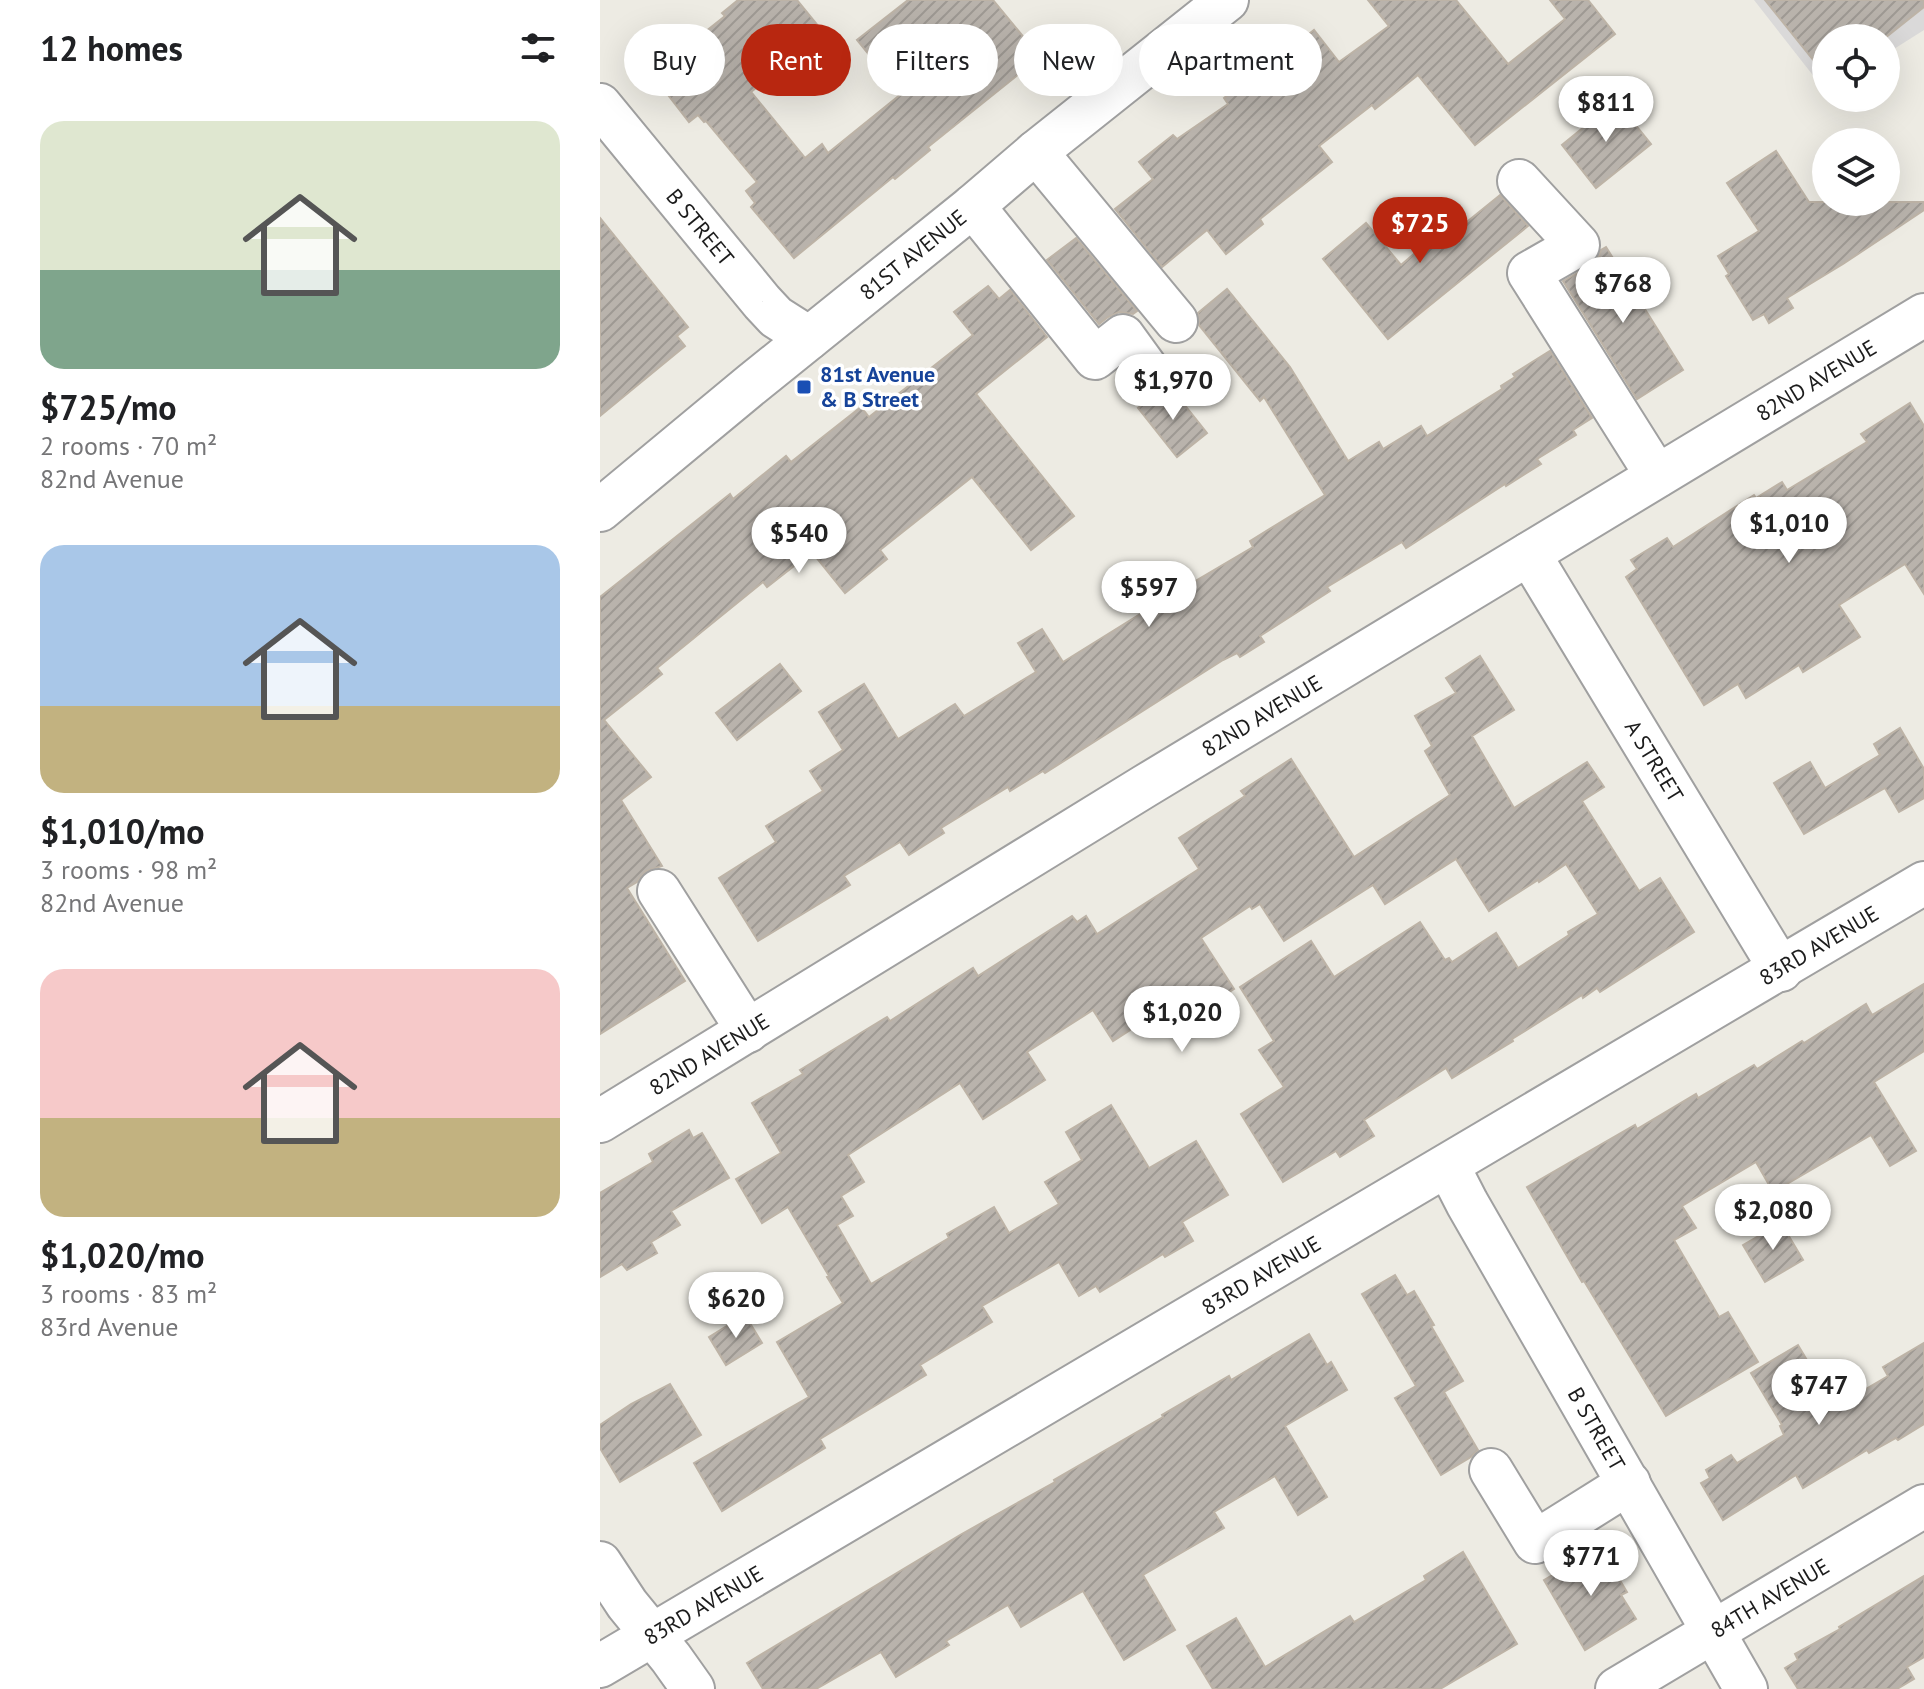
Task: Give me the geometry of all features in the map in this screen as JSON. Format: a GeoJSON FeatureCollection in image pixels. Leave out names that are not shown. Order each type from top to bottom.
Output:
{"type":"FeatureCollection","features":[{"type":"Feature","properties":{"kind":"street","name":"81ST AVENUE"},"geometry":{"type":"LineString","coordinates":[[600,510],[1036,152],[1227,0]]}},
{"type":"Feature","properties":{"kind":"street","name":"B STREET"},"geometry":{"type":"LineString","coordinates":[[600,105],[762,302],[776,317],[809,338]]}},
{"type":"Feature","properties":{"kind":"street"},"geometry":{"type":"LineString","coordinates":[[1036,152],[1176,321]]}},
{"type":"Feature","properties":{"kind":"street"},"geometry":{"type":"LineString","coordinates":[[1519,181],[1578,245],[1529,273],[1657,476]]}},
{"type":"Feature","properties":{"kind":"street"},"geometry":{"type":"LineString","coordinates":[[973,206],[1095,358],[1123,336],[1152,376]]}},
{"type":"Feature","properties":{"kind":"street","name":"82ND AVENUE"},"geometry":{"type":"LineString","coordinates":[[600,1121],[1145,786],[1924,315]]}},
{"type":"Feature","properties":{"kind":"street","name":"A STREET"},"geometry":{"type":"LineString","coordinates":[[1529,554],[1781,970]]}},
{"type":"Feature","properties":{"kind":"street","name":"83RD AVENUE"},"geometry":{"type":"LineString","coordinates":[[600,1666],[1924,883]]}},
{"type":"Feature","properties":{"kind":"street"},"geometry":{"type":"LineString","coordinates":[[659,891],[748,1031]]}},
{"type":"Feature","properties":{"kind":"street","name":"B STREET"},"geometry":{"type":"LineString","coordinates":[[1448,1166],[1746,1689]]}},
{"type":"Feature","properties":{"kind":"street"},"geometry":{"type":"LineString","coordinates":[[1491,1470],[1535,1542],[1629,1483]]}},
{"type":"Feature","properties":{"kind":"street","name":"84TH AVENUE"},"geometry":{"type":"LineString","coordinates":[[1617,1689],[1924,1506]]}},
{"type":"Feature","properties":{"kind":"street"},"geometry":{"type":"LineString","coordinates":[[600,1563],[627,1604],[693,1689]]}},
{"type":"Feature","properties":{"kind":"shaded area"},"geometry":{"type":"Polygon","coordinates":[[[1754,0],[1924,0],[1924,30],[1900,45],[1900,24],[1812,24],[1812,74],[1754,0]]]}},
{"type":"Feature","properties":{"kind":"building"},"geometry":{"type":"Polygon","coordinates":[[[738,0],[797,0],[817,24],[741,24],[741,96],[754,96],[805,158],[822,144],[828,153],[899,96],[991,96],[928,147],[930,150],[895,179],[893,177],[794,258],[751,207],[755,203],[746,191],[757,182],[706,121],[698,115],[689,122],[669,96],[725,96],[725,24],[715,24],[725,16],[722,13],[738,0]]]}},
{"type":"Feature","properties":{"kind":"building"},"geometry":{"type":"Polygon","coordinates":[[[908,0],[993,0],[1014,25],[1014,78],[998,91],[998,24],[877,24],[908,0]]]}},
{"type":"Feature","properties":{"kind":"building"},"geometry":{"type":"Polygon","coordinates":[[[1368,0],[1456,0],[1508,64],[1565,19],[1550,0],[1588,0],[1615,34],[1475,145],[1418,75],[1375,109],[1372,105],[1319,146],[1332,162],[1260,219],[1263,224],[1226,254],[1207,230],[1162,267],[1115,209],[1153,179],[1139,162],[1173,135],[1177,139],[1228,104],[1224,98],[1227,96],[1322,96],[1322,40],[1339,62],[1389,26],[1368,0]]]}},
{"type":"Feature","properties":{"kind":"building"},"geometry":{"type":"Polygon","coordinates":[[[1765,0],[1924,0],[1924,7],[1900,26],[1812,24],[1812,59],[1765,0]]]}},
{"type":"Feature","properties":{"kind":"building"},"geometry":{"type":"Polygon","coordinates":[[[867,32],[867,52],[857,40],[867,32]]]}},
{"type":"Feature","properties":{"kind":"building"},"geometry":{"type":"Polygon","coordinates":[[[1616,101],[1651,144],[1596,188],[1562,145],[1616,101]]]}},
{"type":"Feature","properties":{"kind":"building"},"geometry":{"type":"Polygon","coordinates":[[[1776,151],[1809,202],[1812,202],[1812,216],[1900,216],[1900,202],[1924,202],[1924,210],[1787,298],[1793,308],[1769,323],[1764,314],[1753,320],[1726,276],[1729,274],[1718,256],[1759,231],[1727,183],[1776,151]]]}},
{"type":"Feature","properties":{"kind":"building"},"geometry":{"type":"Polygon","coordinates":[[[1500,195],[1528,226],[1388,339],[1323,259],[1366,223],[1401,265],[1457,217],[1463,225],[1500,195]]]}},
{"type":"Feature","properties":{"kind":"building"},"geometry":{"type":"Polygon","coordinates":[[[600,218],[688,327],[677,336],[685,346],[600,416],[600,218]]]}},
{"type":"Feature","properties":{"kind":"building"},"geometry":{"type":"Polygon","coordinates":[[[1076,238],[1137,311],[1133,314],[1119,312],[1099,324],[1047,260],[1076,238]]]}},
{"type":"Feature","properties":{"kind":"building"},"geometry":{"type":"Polygon","coordinates":[[[1606,247],[1683,370],[1637,399],[1563,281],[1590,266],[1606,247]]]}},
{"type":"Feature","properties":{"kind":"building"},"geometry":{"type":"Polygon","coordinates":[[[988,286],[999,299],[1010,290],[1047,337],[976,394],[1074,516],[1031,550],[972,477],[880,550],[887,559],[845,593],[812,552],[767,587],[763,582],[657,668],[662,674],[604,720],[651,777],[621,800],[662,866],[646,871],[627,888],[685,981],[600,1034],[600,597],[730,494],[733,499],[786,456],[791,462],[861,407],[869,417],[973,335],[954,312],[988,286]]]}},
{"type":"Feature","properties":{"kind":"building"},"geometry":{"type":"Polygon","coordinates":[[[1227,289],[1290,367],[1348,461],[1379,442],[1383,449],[1421,426],[1427,436],[1502,389],[1501,386],[1515,377],[1513,374],[1550,351],[1592,418],[1573,430],[1576,435],[1537,459],[1541,464],[1406,548],[1402,542],[1327,587],[1330,591],[1260,636],[1264,642],[1240,657],[1237,653],[1223,660],[1045,773],[1043,771],[1010,791],[1008,787],[941,828],[944,833],[909,855],[900,842],[844,876],[850,885],[758,941],[719,878],[776,842],[766,826],[823,791],[810,771],[843,750],[819,712],[864,684],[898,739],[955,704],[964,716],[1036,672],[1018,643],[1042,629],[1063,662],[1145,611],[1141,606],[1176,584],[1180,590],[1253,547],[1250,541],[1325,495],[1264,397],[1260,401],[1199,325],[1198,313],[1227,289]]]}},
{"type":"Feature","properties":{"kind":"building"},"geometry":{"type":"Polygon","coordinates":[[[1172,389],[1207,433],[1177,457],[1138,408],[1149,399],[1165,396],[1172,389]]]}},
{"type":"Feature","properties":{"kind":"building"},"geometry":{"type":"Polygon","coordinates":[[[1910,403],[1924,426],[1924,594],[1905,564],[1839,605],[1860,637],[1803,672],[1799,665],[1746,698],[1738,684],[1704,705],[1626,577],[1637,569],[1631,560],[1667,538],[1673,547],[1754,495],[1756,498],[1782,482],[1787,490],[1867,442],[1861,434],[1910,403]]]}},
{"type":"Feature","properties":{"kind":"building"},"geometry":{"type":"Polygon","coordinates":[[[1480,656],[1514,710],[1472,736],[1514,808],[1587,762],[1604,787],[1582,801],[1639,891],[1660,878],[1694,932],[1600,992],[1597,988],[1583,998],[1582,995],[1452,1078],[1446,1068],[1364,1120],[1374,1136],[1340,1157],[1336,1151],[1283,1182],[1241,1114],[1284,1087],[1259,1050],[1274,1041],[1240,987],[1311,941],[1334,977],[1420,922],[1445,960],[1449,958],[1452,962],[1496,933],[1518,968],[1598,914],[1566,864],[1489,911],[1456,859],[1385,904],[1373,885],[1284,941],[1260,904],[1252,909],[1250,906],[1201,938],[1234,989],[1195,1014],[1183,996],[1113,1041],[1093,1010],[1027,1052],[1045,1080],[983,1119],[960,1083],[848,1155],[864,1182],[841,1196],[853,1216],[837,1225],[871,1284],[994,1207],[1009,1233],[1059,1204],[1045,1182],[1082,1160],[1066,1132],[1111,1105],[1149,1168],[1196,1141],[1228,1195],[1182,1222],[1193,1241],[1165,1257],[1163,1254],[1100,1292],[1096,1286],[1079,1296],[1059,1262],[982,1306],[992,1322],[920,1365],[926,1375],[820,1439],[825,1448],[722,1511],[694,1463],[809,1397],[777,1342],[843,1303],[788,1207],[762,1223],[736,1179],[781,1153],[752,1103],[803,1074],[800,1070],[887,1017],[890,1021],[973,968],[978,976],[1072,916],[1077,922],[1086,916],[1097,934],[1199,869],[1179,838],[1245,796],[1241,791],[1291,759],[1354,857],[1450,795],[1425,751],[1432,746],[1415,716],[1456,693],[1446,678],[1480,656]]]}},
{"type":"Feature","properties":{"kind":"building"},"geometry":{"type":"Polygon","coordinates":[[[780,664],[801,691],[737,740],[716,713],[780,664]]]}},
{"type":"Feature","properties":{"kind":"building"},"geometry":{"type":"Polygon","coordinates":[[[1900,728],[1924,769],[1924,798],[1899,812],[1885,788],[1804,834],[1774,783],[1810,762],[1825,788],[1880,755],[1874,744],[1900,728]]]}},
{"type":"Feature","properties":{"kind":"building"},"geometry":{"type":"Polygon","coordinates":[[[1924,984],[1924,1051],[1874,1082],[1916,1151],[1890,1166],[1871,1135],[1773,1192],[1756,1162],[1682,1206],[1696,1228],[1674,1240],[1719,1317],[1728,1312],[1758,1362],[1666,1416],[1527,1187],[1635,1125],[1637,1129],[1754,1065],[1757,1069],[1866,1004],[1872,1015],[1924,984]]]}},
{"type":"Feature","properties":{"kind":"building"},"geometry":{"type":"Polygon","coordinates":[[[689,1130],[693,1138],[702,1133],[729,1178],[671,1211],[680,1225],[651,1242],[657,1253],[627,1270],[622,1264],[600,1277],[600,1193],[653,1162],[649,1154],[689,1130]]]}},
{"type":"Feature","properties":{"kind":"building"},"geometry":{"type":"Polygon","coordinates":[[[1781,1223],[1803,1260],[1765,1282],[1743,1245],[1781,1223]]]}},
{"type":"Feature","properties":{"kind":"building"},"geometry":{"type":"Polygon","coordinates":[[[1395,1275],[1407,1295],[1414,1291],[1463,1381],[1444,1392],[1478,1450],[1441,1475],[1395,1398],[1416,1386],[1362,1294],[1395,1275]]]}},
{"type":"Feature","properties":{"kind":"building"},"geometry":{"type":"Polygon","coordinates":[[[745,1315],[762,1343],[726,1365],[709,1337],[745,1315]]]}},
{"type":"Feature","properties":{"kind":"building"},"geometry":{"type":"Polygon","coordinates":[[[1309,1334],[1327,1365],[1331,1362],[1347,1390],[1285,1426],[1327,1497],[1298,1515],[1275,1476],[1214,1512],[1224,1528],[1143,1575],[1175,1630],[1124,1660],[1083,1591],[1021,1627],[1008,1605],[946,1641],[949,1645],[896,1677],[881,1652],[816,1689],[763,1689],[747,1663],[960,1535],[1055,1482],[1162,1415],[1229,1376],[1231,1380],[1309,1334]]]}},
{"type":"Feature","properties":{"kind":"building"},"geometry":{"type":"Polygon","coordinates":[[[1924,1343],[1924,1424],[1898,1440],[1896,1438],[1869,1453],[1867,1450],[1803,1488],[1796,1475],[1723,1520],[1701,1483],[1710,1478],[1706,1470],[1731,1455],[1737,1463],[1784,1435],[1782,1425],[1751,1373],[1798,1345],[1835,1407],[1888,1376],[1883,1367],[1924,1343]]]}},
{"type":"Feature","properties":{"kind":"building"},"geometry":{"type":"Polygon","coordinates":[[[670,1384],[701,1435],[620,1482],[600,1448],[600,1425],[631,1404],[670,1384]]]}},
{"type":"Feature","properties":{"kind":"building"},"geometry":{"type":"Polygon","coordinates":[[[1600,1547],[1627,1592],[1621,1595],[1636,1619],[1585,1650],[1544,1580],[1600,1547]]]}},
{"type":"Feature","properties":{"kind":"building"},"geometry":{"type":"Polygon","coordinates":[[[1463,1552],[1517,1644],[1440,1689],[1213,1689],[1187,1646],[1236,1618],[1265,1667],[1350,1616],[1354,1622],[1426,1580],[1424,1576],[1463,1552]]]}},
{"type":"Feature","properties":{"kind":"building"},"geometry":{"type":"Polygon","coordinates":[[[1924,1576],[1924,1657],[1907,1667],[1914,1679],[1897,1689],[1798,1689],[1785,1668],[1798,1660],[1795,1654],[1924,1576]]]}},
{"type":"Feature","properties":{"kind":"place","name":"81st Avenue & B Street"},"geometry":{"type":"Point","coordinates":[804,387]}}]}
